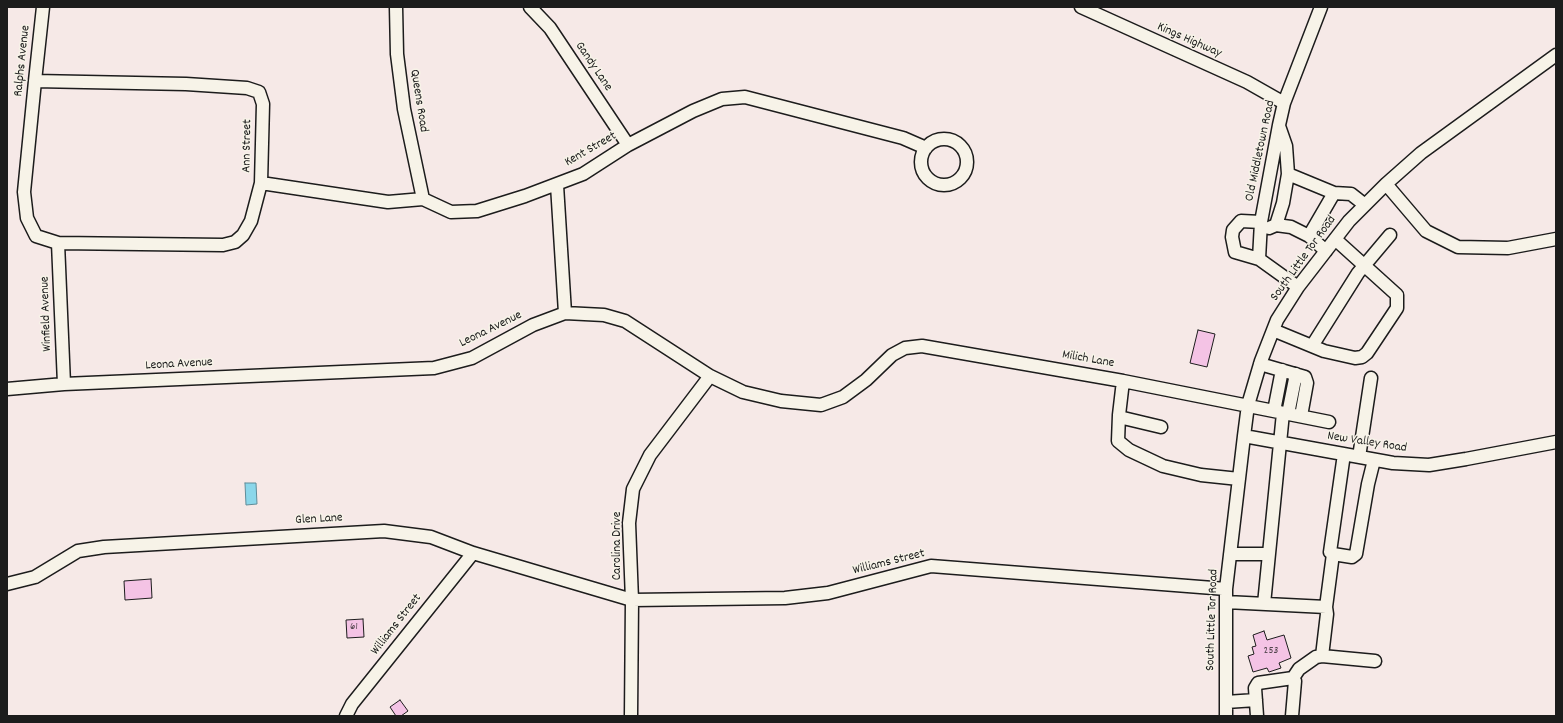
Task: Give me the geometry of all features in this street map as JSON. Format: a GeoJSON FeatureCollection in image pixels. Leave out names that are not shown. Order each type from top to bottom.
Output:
{"type":"FeatureCollection","features":[{"type":"Feature","properties":{"kind":"street","name":"Ralphs Avenue"},"geometry":{"type":"LineString","coordinates":[[43,7],[24,192],[27,218],[36,236],[58,243]]}},
{"type":"Feature","properties":{"kind":"street","name":"Queens Road"},"geometry":{"type":"LineString","coordinates":[[396,7],[397,54],[404,109],[424,199]]}},
{"type":"Feature","properties":{"kind":"street","name":"Gandy Lane"},"geometry":{"type":"LineString","coordinates":[[530,7],[550,28],[628,145]]}},
{"type":"Feature","properties":{"kind":"street","name":"Kings Highway"},"geometry":{"type":"LineString","coordinates":[[1081,7],[1247,82],[1284,102]]}},
{"type":"Feature","properties":{"kind":"street","name":"Old Middletown Road"},"geometry":{"type":"LineString","coordinates":[[1259,259],[1262,226],[1284,102],[1321,7]]}},
{"type":"Feature","properties":{"kind":"street","name":"South Little Tor Road"},"geometry":{"type":"LineString","coordinates":[[1226,716],[1226,589],[1244,436],[1248,405],[1260,364],[1277,320],[1298,287],[1334,240],[1386,184],[1420,153],[1556,55]]}},
{"type":"Feature","properties":{"kind":"street","name":"Ann Street"},"geometry":{"type":"LineString","coordinates":[[36,81],[186,84],[246,88],[259,92],[263,104],[261,183],[251,220],[243,235],[235,242],[223,245],[58,243]]}},
{"type":"Feature","properties":{"kind":"street","name":"Kent Street"},"geometry":{"type":"LineString","coordinates":[[424,199],[451,212],[477,211],[557,185],[583,174],[628,145],[693,111],[722,99],[745,97],[903,138],[926,148]]}},
{"type":"Feature","properties":{"kind":"street"},"geometry":{"type":"LineString","coordinates":[[1276,225],[1283,203],[1288,174],[1286,146],[1279,125]]}},
{"type":"Feature","properties":{"kind":"street"},"geometry":{"type":"LineString","coordinates":[[1288,174],[1334,193],[1351,194],[1365,205]]}},
{"type":"Feature","properties":{"kind":"street"},"geometry":{"type":"LineString","coordinates":[[261,183],[388,202],[424,199]]}},
{"type":"Feature","properties":{"kind":"street"},"geometry":{"type":"LineString","coordinates":[[1386,184],[1426,231],[1458,247],[1508,248],[1556,239]]}},
{"type":"Feature","properties":{"kind":"street"},"geometry":{"type":"LineString","coordinates":[[557,185],[565,313]]}},
{"type":"Feature","properties":{"kind":"street"},"geometry":{"type":"LineString","coordinates":[[1309,236],[1334,193]]}},
{"type":"Feature","properties":{"kind":"street"},"geometry":{"type":"LineString","coordinates":[[1298,287],[1259,259],[1235,252],[1232,237],[1233,230],[1241,221],[1262,226],[1276,225],[1291,227],[1309,236],[1326,251]]}},
{"type":"Feature","properties":{"kind":"street"},"geometry":{"type":"LineString","coordinates":[[1312,346],[1364,265],[1390,235]]}},
{"type":"Feature","properties":{"kind":"street"},"geometry":{"type":"LineString","coordinates":[[1273,330],[1312,346],[1348,356],[1362,358],[1367,353],[1397,308],[1397,295],[1334,240]]}},
{"type":"Feature","properties":{"kind":"street","name":"Winfield Avenue"},"geometry":{"type":"LineString","coordinates":[[58,243],[64,384]]}},
{"type":"Feature","properties":{"kind":"street","name":"Leona Avenue"},"geometry":{"type":"LineString","coordinates":[[7,389],[64,384],[434,368],[472,358],[533,325],[565,313],[604,315],[626,321],[710,376],[743,392],[781,401],[821,405],[844,397],[866,380],[892,355],[905,348],[922,346]]}},
{"type":"Feature","properties":{"kind":"street","name":"Milich Lane"},"geometry":{"type":"LineString","coordinates":[[922,346],[1123,381],[1329,422]]}},
{"type":"Feature","properties":{"kind":"street"},"geometry":{"type":"LineString","coordinates":[[1260,364],[1305,377],[1307,380],[1301,416]]}},
{"type":"Feature","properties":{"kind":"street"},"geometry":{"type":"LineString","coordinates":[[1264,604],[1279,442],[1282,370]]}},
{"type":"Feature","properties":{"kind":"street"},"geometry":{"type":"LineString","coordinates":[[1281,412],[1296,374]]}},
{"type":"Feature","properties":{"kind":"street","name":"Carolina Drive"},"geometry":{"type":"LineString","coordinates":[[631,716],[632,600],[629,523],[633,489],[650,455],[710,376]]}},
{"type":"Feature","properties":{"kind":"street"},"geometry":{"type":"LineString","coordinates":[[1360,457],[1371,378]]}},
{"type":"Feature","properties":{"kind":"street"},"geometry":{"type":"LineString","coordinates":[[1123,381],[1118,441],[1129,450],[1163,466],[1201,475],[1239,479]]}},
{"type":"Feature","properties":{"kind":"street"},"geometry":{"type":"LineString","coordinates":[[1119,417],[1161,427]]}},
{"type":"Feature","properties":{"kind":"street","name":"New Valley Road"},"geometry":{"type":"LineString","coordinates":[[1244,436],[1393,463],[1428,464],[1466,459],[1556,442]]}},
{"type":"Feature","properties":{"kind":"street"},"geometry":{"type":"LineString","coordinates":[[1322,656],[1333,554],[1330,552],[1344,454]]}},
{"type":"Feature","properties":{"kind":"street"},"geometry":{"type":"LineString","coordinates":[[1333,554],[1352,556],[1356,554],[1368,484],[1374,460]]}},
{"type":"Feature","properties":{"kind":"street","name":"Glen Lane"},"geometry":{"type":"LineString","coordinates":[[8,581],[35,577],[78,551],[104,547],[384,530],[430,537],[473,553],[632,600]]}},
{"type":"Feature","properties":{"kind":"street","name":"Williams Street"},"geometry":{"type":"LineString","coordinates":[[346,716],[352,704],[473,553]]}},
{"type":"Feature","properties":{"kind":"street"},"geometry":{"type":"LineString","coordinates":[[1230,554],[1268,554]]}},
{"type":"Feature","properties":{"kind":"street","name":"Williams Street"},"geometry":{"type":"LineString","coordinates":[[632,600],[785,598],[828,593],[931,566],[1226,589]]}},
{"type":"Feature","properties":{"kind":"street"},"geometry":{"type":"LineString","coordinates":[[1226,602],[1326,608]]}},
{"type":"Feature","properties":{"kind":"street"},"geometry":{"type":"LineString","coordinates":[[1257,716],[1255,688],[1258,683],[1293,678],[1299,669],[1316,657],[1322,656],[1375,661]]}},
{"type":"Feature","properties":{"kind":"street"},"geometry":{"type":"LineString","coordinates":[[1292,716],[1295,681],[1293,678]]}},
{"type":"Feature","properties":{"kind":"street"},"geometry":{"type":"LineString","coordinates":[[1226,702],[1256,700]]}},
{"type":"Feature","properties":{"kind":"water"},"geometry":{"type":"Polygon","coordinates":[[[245,483],[256,483],[257,504],[246,505],[245,483]]]}},
{"type":"Feature","properties":{"kind":"building"},"geometry":{"type":"Polygon","coordinates":[[[1198,330],[1215,334],[1207,367],[1190,363],[1198,330]]]}},
{"type":"Feature","properties":{"kind":"building"},"geometry":{"type":"Polygon","coordinates":[[[151,579],[152,598],[125,600],[124,581],[151,579]]]}},
{"type":"Feature","properties":{"kind":"building"},"geometry":{"type":"Polygon","coordinates":[[[363,619],[364,637],[347,638],[346,620],[363,619]]]}},
{"type":"Feature","properties":{"kind":"building"},"geometry":{"type":"Polygon","coordinates":[[[1264,631],[1267,640],[1284,635],[1291,658],[1279,663],[1281,668],[1269,672],[1267,668],[1253,672],[1248,656],[1254,654],[1252,647],[1256,646],[1253,635],[1264,631]]]}},
{"type":"Feature","properties":{"kind":"building"},"geometry":{"type":"Polygon","coordinates":[[[400,700],[408,711],[401,716],[396,716],[390,707],[400,700]]]}}]}
